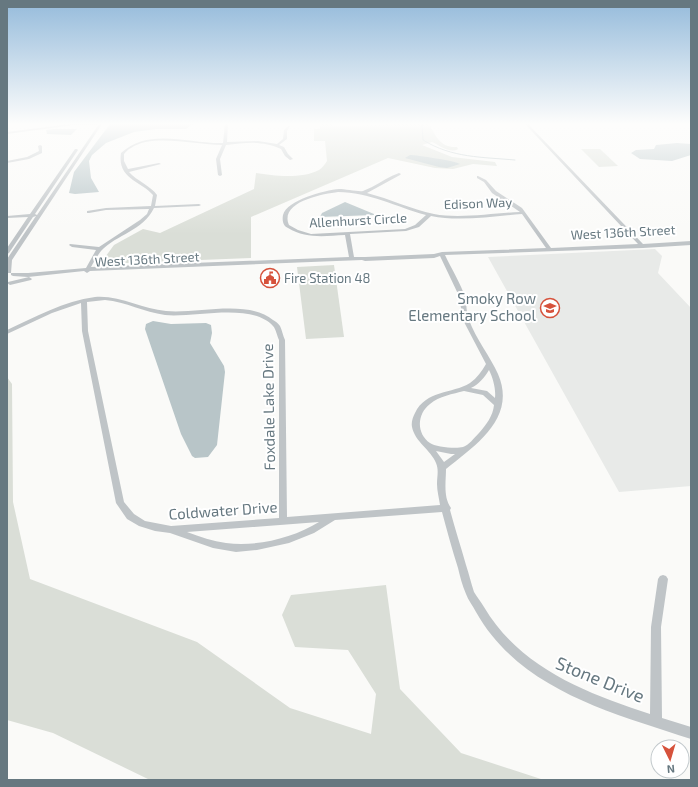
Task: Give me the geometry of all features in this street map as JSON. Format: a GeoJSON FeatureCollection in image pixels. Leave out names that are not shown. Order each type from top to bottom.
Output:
{"type":"FeatureCollection","features":[{"type":"Feature","properties":{"kind":"street"},"geometry":{"type":"LineString","coordinates":[[7,252],[69,161]]}},
{"type":"Feature","properties":{"kind":"street"},"geometry":{"type":"LineString","coordinates":[[8,283],[14,278],[10,273],[9,260],[75,161]]}},
{"type":"Feature","properties":{"kind":"street"},"geometry":{"type":"LineString","coordinates":[[87,271],[100,249],[148,218],[152,207],[155,195],[129,176],[126,172],[123,161]]}},
{"type":"Feature","properties":{"kind":"street"},"geometry":{"type":"LineString","coordinates":[[218,161],[220,175]]}},
{"type":"Feature","properties":{"kind":"street"},"geometry":{"type":"LineString","coordinates":[[561,161],[641,244]]}},
{"type":"Feature","properties":{"kind":"street"},"geometry":{"type":"LineString","coordinates":[[126,172],[159,164]]}},
{"type":"Feature","properties":{"kind":"street"},"geometry":{"type":"LineString","coordinates":[[365,192],[399,174]]}},
{"type":"Feature","properties":{"kind":"street"},"geometry":{"type":"LineString","coordinates":[[478,177],[485,181],[494,192],[518,207],[549,249]]}},
{"type":"Feature","properties":{"kind":"street","name":"Allenhurst Circle"},"geometry":{"type":"LineString","coordinates":[[365,192],[343,189],[327,191],[292,206],[286,212],[285,223],[296,231],[311,234],[347,234],[406,230],[417,226],[430,214]]}},
{"type":"Feature","properties":{"kind":"street","name":"Edison Way"},"geometry":{"type":"LineString","coordinates":[[365,192],[430,214],[449,216],[523,213]]}},
{"type":"Feature","properties":{"kind":"street"},"geometry":{"type":"LineString","coordinates":[[89,212],[106,209],[200,205]]}},
{"type":"Feature","properties":{"kind":"street"},"geometry":{"type":"LineString","coordinates":[[7,217],[38,216]]}},
{"type":"Feature","properties":{"kind":"street"},"geometry":{"type":"LineString","coordinates":[[347,234],[352,258]]}},
{"type":"Feature","properties":{"kind":"street","name":"West 136th Street"},"geometry":{"type":"LineString","coordinates":[[10,273],[28,275],[87,271],[282,264],[285,262],[352,258],[365,259],[556,248],[564,250],[691,240]]}},
{"type":"Feature","properties":{"kind":"street","name":"West 136th Street"},"geometry":{"type":"LineString","coordinates":[[641,244],[691,243]]}},
{"type":"Feature","properties":{"kind":"street"},"geometry":{"type":"LineString","coordinates":[[72,245],[100,249]]}},
{"type":"Feature","properties":{"kind":"street"},"geometry":{"type":"LineString","coordinates":[[440,254],[462,296],[466,320],[495,375],[498,386],[497,411],[489,427],[465,450],[442,468],[434,453],[422,440],[416,428],[416,422],[420,410],[431,400],[464,389],[480,380],[489,365]]}},
{"type":"Feature","properties":{"kind":"street","name":"West 136th Street"},"geometry":{"type":"LineString","coordinates":[[8,283],[87,271]]}},
{"type":"Feature","properties":{"kind":"street","name":"Foxdale Lake Drive"},"geometry":{"type":"LineString","coordinates":[[7,332],[70,305],[84,301],[115,298],[158,311],[172,313],[244,311],[265,316],[281,331],[282,340],[283,520]]}},
{"type":"Feature","properties":{"kind":"street","name":"Coldwater Drive"},"geometry":{"type":"LineString","coordinates":[[84,301],[85,331],[120,504],[132,519],[141,524],[171,530],[447,508]]}},
{"type":"Feature","properties":{"kind":"street"},"geometry":{"type":"LineString","coordinates":[[464,389],[486,393],[498,404]]}},
{"type":"Feature","properties":{"kind":"street"},"geometry":{"type":"LineString","coordinates":[[428,446],[451,450],[465,450]]}},
{"type":"Feature","properties":{"kind":"street","name":"Stone Drive"},"geometry":{"type":"LineString","coordinates":[[442,468],[441,488],[470,593],[489,627],[505,644],[524,662],[560,686],[656,721],[691,732]]}},
{"type":"Feature","properties":{"kind":"street"},"geometry":{"type":"LineString","coordinates":[[171,530],[195,540],[227,547],[250,546],[277,543],[309,532],[334,517]]}},
{"type":"Feature","properties":{"kind":"street"},"geometry":{"type":"LineString","coordinates":[[656,721],[656,627],[663,579]]}},
{"type":"Feature","properties":{"kind":"shaded area"},"geometry":{"type":"Polygon","coordinates":[[[82,161],[89,161],[91,178],[99,192],[69,193],[74,172],[82,161]]]}},
{"type":"Feature","properties":{"kind":"shaded area"},"geometry":{"type":"Polygon","coordinates":[[[327,161],[382,161],[251,217],[251,258],[100,264],[114,245],[143,229],[160,233],[254,189],[256,173],[279,176],[305,175],[319,170],[327,161]]]}},
{"type":"Feature","properties":{"kind":"shaded area"},"geometry":{"type":"Polygon","coordinates":[[[401,161],[484,161],[495,162],[497,166],[473,164],[453,169],[435,168],[401,161]]]}},
{"type":"Feature","properties":{"kind":"shaded area"},"geometry":{"type":"Polygon","coordinates":[[[415,161],[447,161],[460,164],[447,168],[415,161]]]}},
{"type":"Feature","properties":{"kind":"shaded area"},"geometry":{"type":"Polygon","coordinates":[[[593,161],[612,161],[618,166],[599,167],[593,161]]]}},
{"type":"Feature","properties":{"kind":"shaded area"},"geometry":{"type":"Polygon","coordinates":[[[345,202],[374,215],[320,217],[322,213],[345,202]]]}},
{"type":"Feature","properties":{"kind":"shaded area"},"geometry":{"type":"Polygon","coordinates":[[[655,249],[662,256],[658,273],[691,308],[691,486],[619,492],[488,257],[655,249]]]}},
{"type":"Feature","properties":{"kind":"shaded area"},"geometry":{"type":"Polygon","coordinates":[[[334,265],[344,337],[306,339],[297,267],[334,265]]]}},
{"type":"Feature","properties":{"kind":"shaded area"},"geometry":{"type":"Polygon","coordinates":[[[153,321],[171,324],[206,323],[211,325],[212,333],[210,343],[224,366],[225,372],[217,445],[208,457],[195,458],[192,456],[181,434],[145,329],[146,324],[153,321]]]}},
{"type":"Feature","properties":{"kind":"shaded area"},"geometry":{"type":"Polygon","coordinates":[[[7,377],[12,384],[13,502],[30,579],[197,642],[290,708],[371,734],[376,694],[348,650],[295,647],[282,615],[291,595],[386,585],[400,689],[461,753],[544,780],[150,780],[53,733],[7,720],[7,377]]]}},
{"type":"Feature","properties":{"kind":"place","name":"Fire Station 48"},"geometry":{"type":"Point","coordinates":[270,278]}},
{"type":"Feature","properties":{"kind":"place","name":"Smoky Row Elementary School"},"geometry":{"type":"Point","coordinates":[550,308]}}]}
